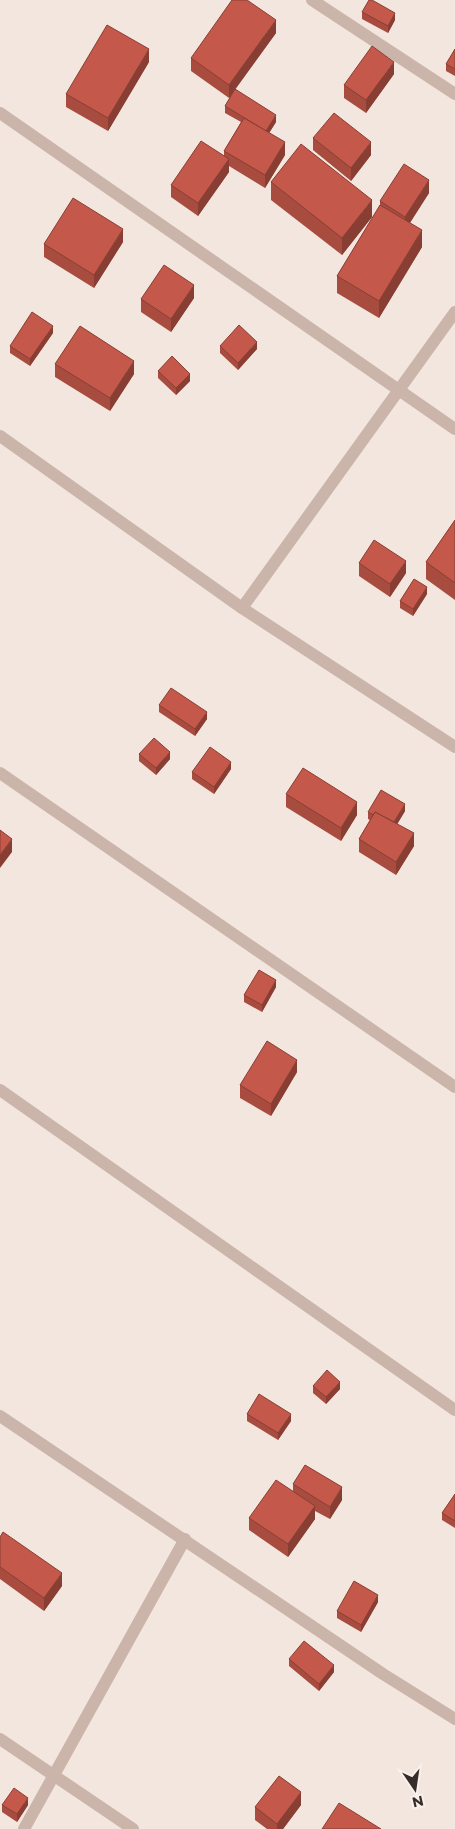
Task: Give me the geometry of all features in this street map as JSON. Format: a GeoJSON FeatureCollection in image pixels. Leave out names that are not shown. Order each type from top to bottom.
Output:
{"type":"FeatureCollection","features":[{"type":"Feature","properties":{"kind":"street"},"geometry":{"type":"LineString","coordinates":[[312,0],[455,94]]}},
{"type":"Feature","properties":{"kind":"street"},"geometry":{"type":"LineString","coordinates":[[0,113],[455,429]]}},
{"type":"Feature","properties":{"kind":"street"},"geometry":{"type":"LineString","coordinates":[[242,608],[455,312]]}},
{"type":"Feature","properties":{"kind":"street"},"geometry":{"type":"LineString","coordinates":[[0,436],[242,608],[455,747]]}},
{"type":"Feature","properties":{"kind":"street"},"geometry":{"type":"LineString","coordinates":[[0,773],[455,1087]]}},
{"type":"Feature","properties":{"kind":"street"},"geometry":{"type":"LineString","coordinates":[[0,1090],[455,1410]]}},
{"type":"Feature","properties":{"kind":"street"},"geometry":{"type":"LineString","coordinates":[[0,1416],[383,1674],[455,1719]]}},
{"type":"Feature","properties":{"kind":"street"},"geometry":{"type":"LineString","coordinates":[[24,1829],[185,1539]]}},
{"type":"Feature","properties":{"kind":"street"},"geometry":{"type":"LineString","coordinates":[[0,1739],[133,1829]]}},
{"type":"Feature","properties":{"kind":"building"},"geometry":{"type":"Polygon","coordinates":[[[232,0],[247,0],[276,20],[229,85],[191,58],[232,0]]]}},
{"type":"Feature","properties":{"kind":"building"},"geometry":{"type":"Polygon","coordinates":[[[369,0],[395,13],[388,26],[362,12],[369,0]]]}},
{"type":"Feature","properties":{"kind":"building"},"geometry":{"type":"Polygon","coordinates":[[[107,25],[149,49],[108,118],[66,94],[107,25]]]}},
{"type":"Feature","properties":{"kind":"building"},"geometry":{"type":"Polygon","coordinates":[[[372,46],[394,62],[366,100],[344,85],[372,46]]]}},
{"type":"Feature","properties":{"kind":"building"},"geometry":{"type":"Polygon","coordinates":[[[455,49],[455,69],[446,64],[455,49]]]}},
{"type":"Feature","properties":{"kind":"building"},"geometry":{"type":"Polygon","coordinates":[[[235,89],[276,115],[266,131],[225,106],[235,89]]]}},
{"type":"Feature","properties":{"kind":"building"},"geometry":{"type":"Polygon","coordinates":[[[334,113],[371,142],[351,168],[313,138],[334,113]]]}},
{"type":"Feature","properties":{"kind":"building"},"geometry":{"type":"Polygon","coordinates":[[[244,118],[285,142],[265,175],[224,151],[244,118]]]}},
{"type":"Feature","properties":{"kind":"building"},"geometry":{"type":"Polygon","coordinates":[[[201,141],[229,159],[198,203],[171,185],[201,141]]]}},
{"type":"Feature","properties":{"kind":"building"},"geometry":{"type":"Polygon","coordinates":[[[301,144],[372,200],[342,238],[271,182],[301,144]]]}},
{"type":"Feature","properties":{"kind":"building"},"geometry":{"type":"Polygon","coordinates":[[[404,164],[429,180],[405,217],[380,201],[404,164]]]}},
{"type":"Feature","properties":{"kind":"building"},"geometry":{"type":"Polygon","coordinates":[[[73,198],[123,229],[94,275],[44,244],[73,198]]]}},
{"type":"Feature","properties":{"kind":"building"},"geometry":{"type":"Polygon","coordinates":[[[380,205],[422,230],[379,301],[337,276],[380,205]]]}},
{"type":"Feature","properties":{"kind":"building"},"geometry":{"type":"Polygon","coordinates":[[[164,265],[194,285],[171,319],[141,299],[164,265]]]}},
{"type":"Feature","properties":{"kind":"building"},"geometry":{"type":"Polygon","coordinates":[[[32,312],[53,326],[30,359],[10,346],[32,312]]]}},
{"type":"Feature","properties":{"kind":"building"},"geometry":{"type":"Polygon","coordinates":[[[239,325],[257,342],[238,363],[220,346],[239,325]]]}},
{"type":"Feature","properties":{"kind":"building"},"geometry":{"type":"Polygon","coordinates":[[[80,326],[134,361],[110,398],[55,364],[80,326]]]}},
{"type":"Feature","properties":{"kind":"building"},"geometry":{"type":"Polygon","coordinates":[[[172,356],[190,374],[176,388],[158,371],[172,356]]]}},
{"type":"Feature","properties":{"kind":"building"},"geometry":{"type":"Polygon","coordinates":[[[455,520],[455,583],[426,562],[455,520]]]}},
{"type":"Feature","properties":{"kind":"building"},"geometry":{"type":"Polygon","coordinates":[[[374,540],[406,561],[390,584],[359,563],[374,540]]]}},
{"type":"Feature","properties":{"kind":"building"},"geometry":{"type":"Polygon","coordinates":[[[414,579],[427,587],[413,609],[400,601],[414,579]]]}},
{"type":"Feature","properties":{"kind":"building"},"geometry":{"type":"Polygon","coordinates":[[[171,688],[207,712],[195,729],[159,705],[171,688]]]}},
{"type":"Feature","properties":{"kind":"building"},"geometry":{"type":"Polygon","coordinates":[[[154,738],[170,752],[156,768],[139,754],[154,738]]]}},
{"type":"Feature","properties":{"kind":"building"},"geometry":{"type":"Polygon","coordinates":[[[210,747],[231,762],[214,787],[192,772],[210,747]]]}},
{"type":"Feature","properties":{"kind":"building"},"geometry":{"type":"Polygon","coordinates":[[[303,768],[357,802],[341,828],[286,794],[303,768]]]}},
{"type":"Feature","properties":{"kind":"building"},"geometry":{"type":"Polygon","coordinates":[[[381,790],[405,804],[394,822],[375,812],[373,815],[368,812],[381,790]]]}},
{"type":"Feature","properties":{"kind":"building"},"geometry":{"type":"Polygon","coordinates":[[[375,812],[414,833],[396,862],[359,839],[375,812]]]}},
{"type":"Feature","properties":{"kind":"building"},"geometry":{"type":"Polygon","coordinates":[[[0,830],[12,839],[0,855],[0,830]]]}},
{"type":"Feature","properties":{"kind":"building"},"geometry":{"type":"Polygon","coordinates":[[[259,970],[276,980],[262,1005],[244,995],[259,970]]]}},
{"type":"Feature","properties":{"kind":"building"},"geometry":{"type":"Polygon","coordinates":[[[267,1041],[297,1060],[271,1104],[240,1085],[267,1041]]]}},
{"type":"Feature","properties":{"kind":"building"},"geometry":{"type":"Polygon","coordinates":[[[327,1370],[340,1382],[326,1397],[313,1386],[327,1370]]]}},
{"type":"Feature","properties":{"kind":"building"},"geometry":{"type":"Polygon","coordinates":[[[259,1394],[291,1414],[278,1433],[247,1414],[259,1394]]]}},
{"type":"Feature","properties":{"kind":"building"},"geometry":{"type":"Polygon","coordinates":[[[305,1465],[342,1487],[330,1507],[293,1484],[305,1465]]]}},
{"type":"Feature","properties":{"kind":"building"},"geometry":{"type":"Polygon","coordinates":[[[276,1480],[315,1506],[288,1544],[249,1518],[276,1480]]]}},
{"type":"Feature","properties":{"kind":"building"},"geometry":{"type":"Polygon","coordinates":[[[455,1494],[455,1521],[442,1513],[455,1494]]]}},
{"type":"Feature","properties":{"kind":"building"},"geometry":{"type":"Polygon","coordinates":[[[3,1532],[62,1573],[44,1598],[0,1567],[0,1537],[3,1532]]]}},
{"type":"Feature","properties":{"kind":"building"},"geometry":{"type":"Polygon","coordinates":[[[354,1581],[378,1595],[361,1625],[337,1611],[354,1581]]]}},
{"type":"Feature","properties":{"kind":"building"},"geometry":{"type":"Polygon","coordinates":[[[304,1641],[334,1665],[319,1684],[289,1659],[304,1641]]]}},
{"type":"Feature","properties":{"kind":"building"},"geometry":{"type":"Polygon","coordinates":[[[279,1776],[301,1792],[277,1824],[255,1807],[279,1776]]]}},
{"type":"Feature","properties":{"kind":"building"},"geometry":{"type":"Polygon","coordinates":[[[14,1788],[28,1798],[17,1814],[2,1805],[14,1788]]]}},
{"type":"Feature","properties":{"kind":"building"},"geometry":{"type":"Polygon","coordinates":[[[339,1803],[381,1829],[322,1829],[339,1803]]]}}]}
